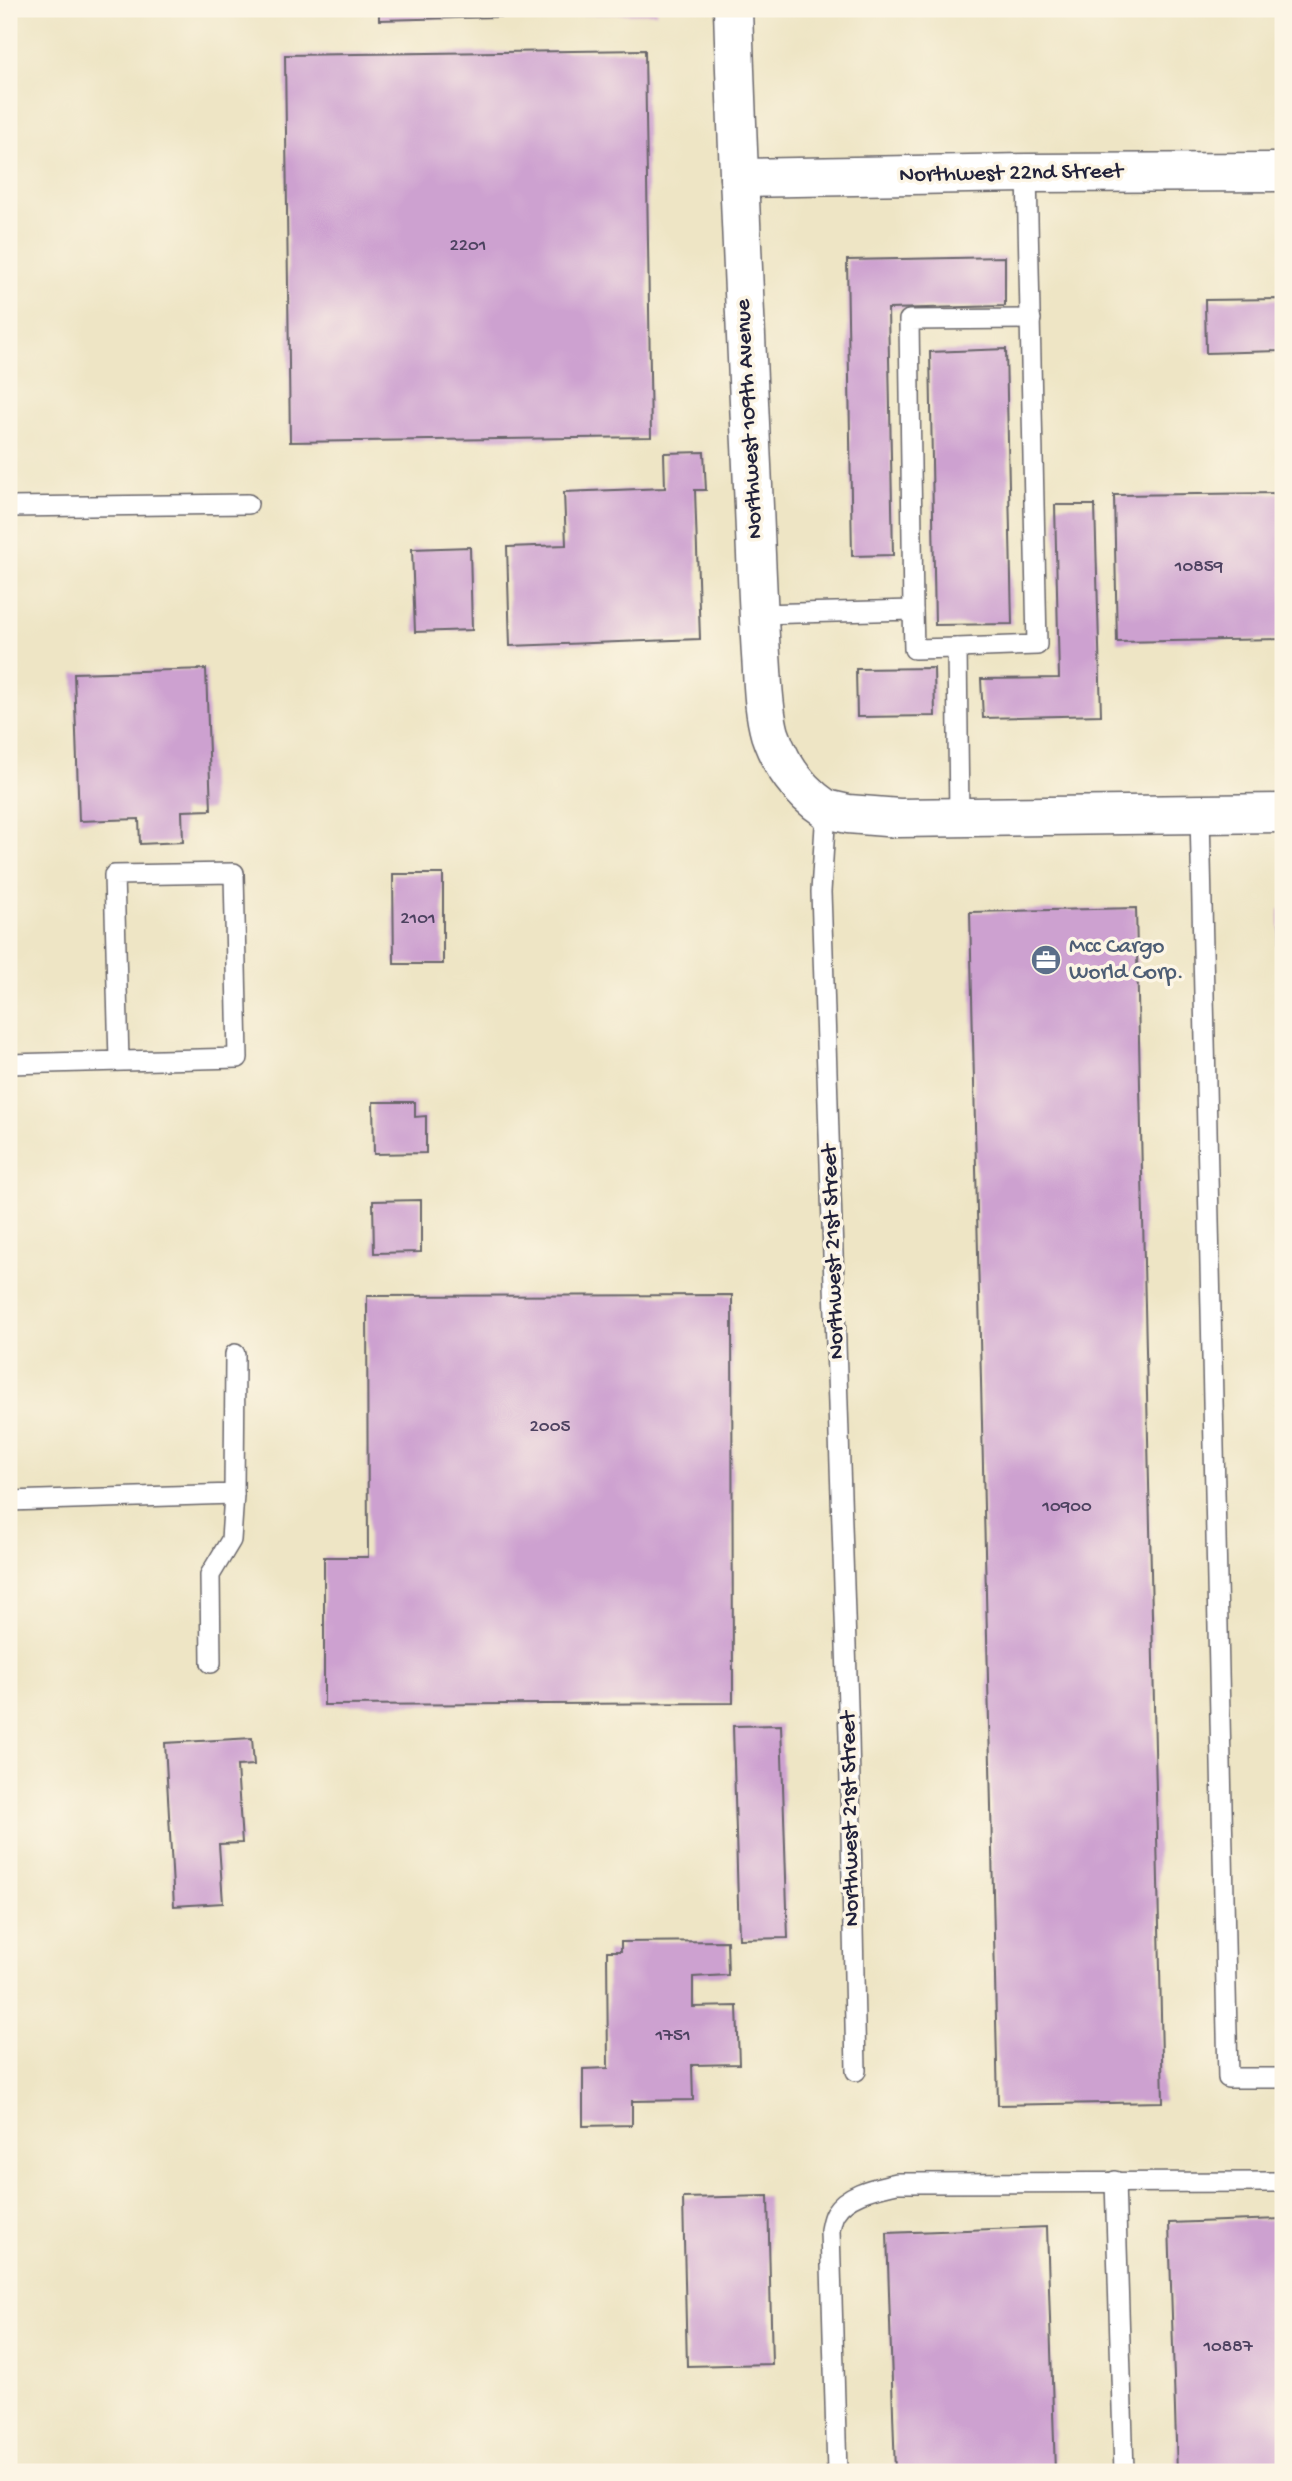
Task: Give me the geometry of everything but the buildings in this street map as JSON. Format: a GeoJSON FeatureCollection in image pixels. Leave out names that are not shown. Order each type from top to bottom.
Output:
{"type":"FeatureCollection","features":[{"type":"Feature","properties":{"kind":"street","name":"Northwest 109th Avenue"},"geometry":{"type":"LineString","coordinates":[[733,9],[738,178],[765,706],[777,751],[793,778],[815,801],[826,808]]}},
{"type":"Feature","properties":{"kind":"street","name":"Northwest 22nd Street"},"geometry":{"type":"LineString","coordinates":[[738,178],[1283,172]]}},
{"type":"Feature","properties":{"kind":"street"},"geometry":{"type":"LineString","coordinates":[[826,808],[874,817],[1283,813]]}},
{"type":"Feature","properties":{"kind":"lane"},"geometry":{"type":"LineString","coordinates":[[1027,173],[1031,319],[1037,645],[914,649],[909,320],[1031,319]]}},
{"type":"Feature","properties":{"kind":"lane"},"geometry":{"type":"LineString","coordinates":[[9,507],[248,504]]}},
{"type":"Feature","properties":{"kind":"lane"},"geometry":{"type":"LineString","coordinates":[[759,614],[914,610]]}},
{"type":"Feature","properties":{"kind":"lane"},"geometry":{"type":"LineString","coordinates":[[957,648],[959,817]]}},
{"type":"Feature","properties":{"kind":"lane","name":"Northwest 21st Street"},"geometry":{"type":"LineString","coordinates":[[826,808],[821,892],[849,1722],[856,2071]]}},
{"type":"Feature","properties":{"kind":"lane"},"geometry":{"type":"LineString","coordinates":[[1200,814],[1228,2078],[1283,2078]]}},
{"type":"Feature","properties":{"kind":"lane"},"geometry":{"type":"LineString","coordinates":[[9,1064],[238,1058],[234,873],[114,875],[119,1061]]}},
{"type":"Feature","properties":{"kind":"lane"},"geometry":{"type":"LineString","coordinates":[[211,1663],[209,1575],[231,1540],[236,1354]]}},
{"type":"Feature","properties":{"kind":"lane"},"geometry":{"type":"LineString","coordinates":[[9,1501],[234,1494]]}},
{"type":"Feature","properties":{"kind":"lane"},"geometry":{"type":"LineString","coordinates":[[1115,2181],[1124,2472]]}},
{"type":"Feature","properties":{"kind":"lane"},"geometry":{"type":"LineString","coordinates":[[837,2472],[830,2231],[835,2213],[849,2199],[870,2189],[897,2183],[1283,2182]]}},
{"type":"Feature","properties":{"kind":"place","name":"Mcc Cargo World Corp."},"geometry":{"type":"Point","coordinates":[1046,960]}}]}
